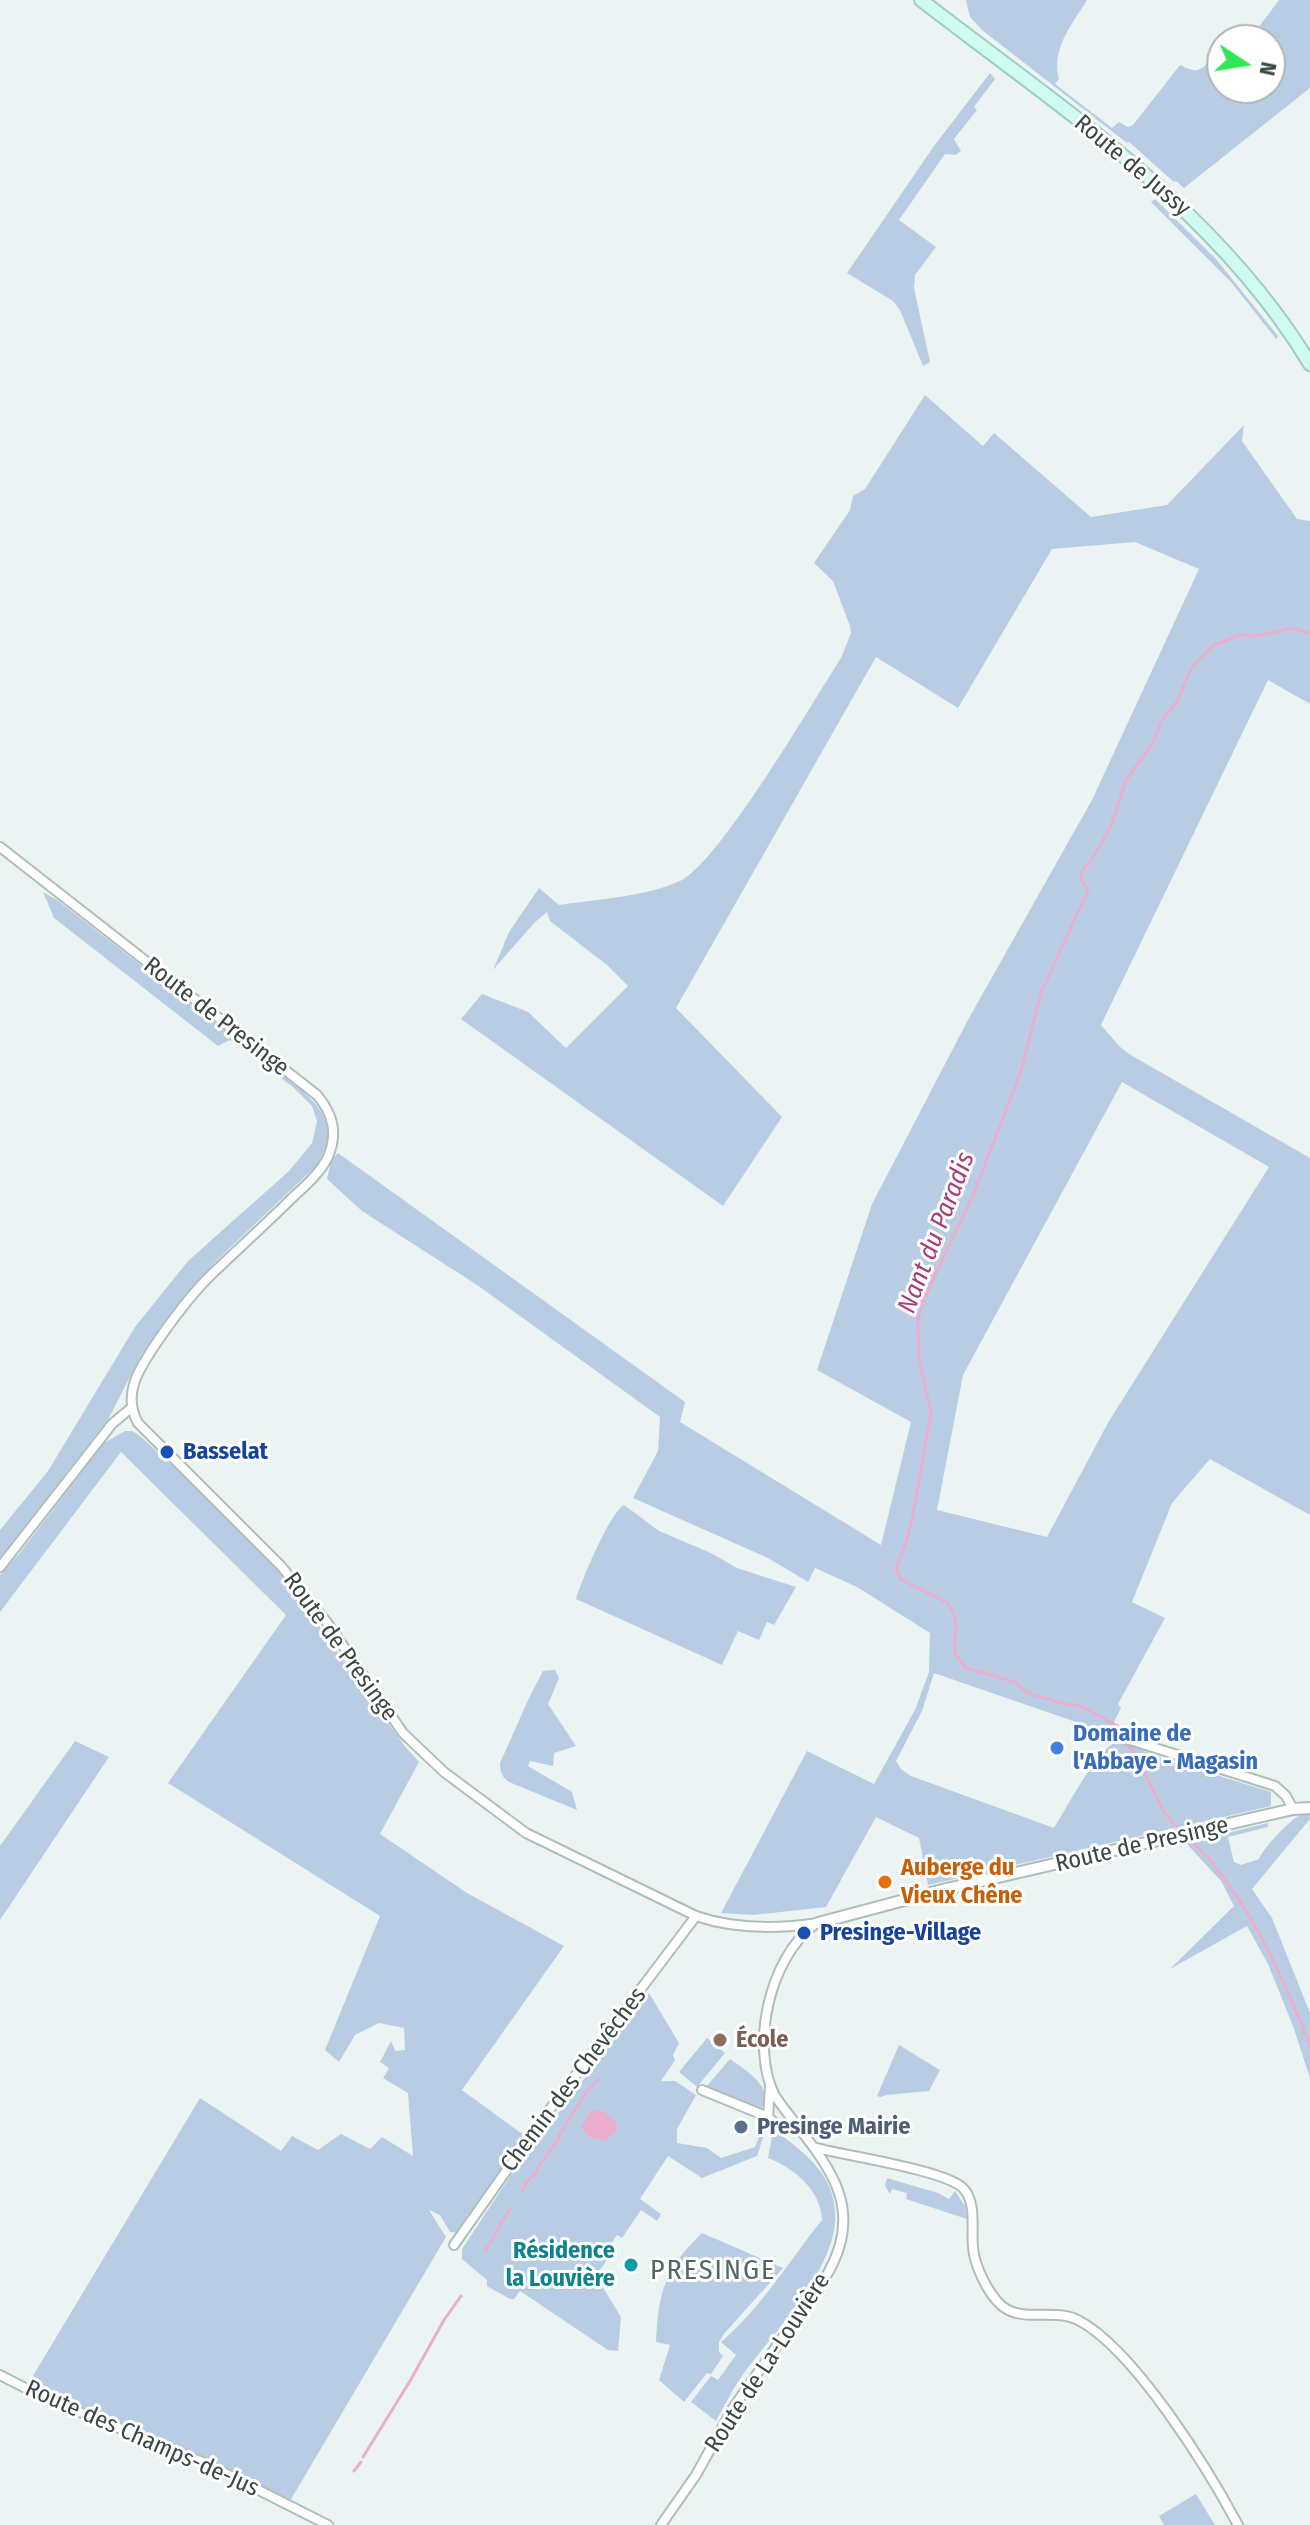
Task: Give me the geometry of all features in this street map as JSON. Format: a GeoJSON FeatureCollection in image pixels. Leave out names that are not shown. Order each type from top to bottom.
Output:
{"type":"FeatureCollection","features":[{"type":"Feature","properties":{"kind":"main road","name":"Route de Jussy"},"geometry":{"type":"LineString","coordinates":[[930,3],[1178,202],[1259,290],[1306,364]]}},
{"type":"Feature","properties":{"kind":"street","name":"Route de Presinge"},"geometry":{"type":"LineString","coordinates":[[0,847],[317,1095],[328,1109],[333,1121],[332,1143],[323,1165],[210,1276],[176,1314],[138,1373],[133,1384],[131,1408],[148,1435],[307,1596],[416,1748],[476,1798],[526,1833],[696,1916],[746,1926],[818,1923],[919,1896],[1293,1809],[1310,1808]]}},
{"type":"Feature","properties":{"kind":"street"},"geometry":{"type":"LineString","coordinates":[[0,1567],[112,1424],[131,1408]]}},
{"type":"Feature","properties":{"kind":"street"},"geometry":{"type":"LineString","coordinates":[[1108,1733],[1275,1786],[1286,1796],[1293,1809]]}},
{"type":"Feature","properties":{"kind":"street","name":"Route de Presinge"},"geometry":{"type":"LineString","coordinates":[[1293,1809],[1310,1800]]}},
{"type":"Feature","properties":{"kind":"street","name":"Chemin des Chevêches"},"geometry":{"type":"LineString","coordinates":[[454,2245],[547,2113],[696,1916]]}},
{"type":"Feature","properties":{"kind":"street","name":"Route de La-Louvière"},"geometry":{"type":"LineString","coordinates":[[661,2525],[696,2475],[733,2408],[835,2261],[843,2227],[841,2196],[834,2175],[770,2086],[765,2060],[773,1985],[782,1962],[804,1933],[818,1923]]}},
{"type":"Feature","properties":{"kind":"street"},"geometry":{"type":"LineString","coordinates":[[768,2117],[770,2086]]}},
{"type":"Feature","properties":{"kind":"street"},"geometry":{"type":"LineString","coordinates":[[702,2090],[768,2117],[776,2124],[798,2127]]}},
{"type":"Feature","properties":{"kind":"street"},"geometry":{"type":"LineString","coordinates":[[816,2148],[885,2162],[944,2178],[962,2187],[972,2207],[976,2261],[998,2302],[1017,2313],[1058,2314],[1079,2321],[1114,2349],[1169,2415],[1238,2525]]}},
{"type":"Feature","properties":{"kind":"street","name":"Route des Champs-de-Jus"},"geometry":{"type":"LineString","coordinates":[[0,2375],[45,2398],[205,2463],[328,2525]]}},
{"type":"Feature","properties":{"kind":"shaded area"},"geometry":{"type":"Polygon","coordinates":[[[966,0],[1087,0],[1060,47],[1059,79],[1055,84],[1112,128],[1119,122],[1128,127],[1133,125],[1180,65],[1197,70],[1206,65],[1206,104],[1286,104],[1286,24],[1261,24],[1279,0],[1310,0],[1310,88],[1184,188],[982,30],[970,17],[966,0]]]}},
{"type":"Feature","properties":{"kind":"shaded area"},"geometry":{"type":"Polygon","coordinates":[[[990,73],[995,79],[974,107],[977,110],[954,139],[961,151],[956,155],[945,154],[899,220],[936,247],[915,275],[914,288],[930,362],[923,366],[900,310],[893,301],[847,273],[934,146],[990,73]]]}},
{"type":"Feature","properties":{"kind":"shaded area"},"geometry":{"type":"Polygon","coordinates":[[[1155,199],[1216,259],[1278,336],[1276,339],[1231,282],[1151,202],[1155,199]]]}},
{"type":"Feature","properties":{"kind":"shaded area"},"geometry":{"type":"Polygon","coordinates":[[[925,395],[983,446],[994,433],[1091,517],[1167,505],[1244,425],[1242,441],[1297,519],[1310,521],[1310,704],[1268,680],[1101,1025],[1129,1054],[1310,1158],[1310,1515],[1210,1459],[1172,1503],[1132,1602],[1165,1618],[1118,1704],[1121,1708],[1108,1733],[934,1673],[922,1711],[896,1761],[911,1776],[1054,1828],[1093,1765],[1111,1745],[1119,1741],[1162,1758],[1271,1792],[1271,1806],[928,1885],[919,1838],[876,1817],[826,1907],[753,1915],[721,1913],[807,1751],[874,1784],[915,1710],[929,1672],[930,1633],[857,1587],[815,1568],[808,1582],[768,1558],[633,1498],[658,1451],[660,1417],[477,1285],[362,1211],[327,1179],[331,1161],[338,1153],[685,1402],[680,1422],[881,1545],[911,1422],[817,1370],[872,1204],[969,1018],[1092,800],[1199,569],[1135,542],[1052,549],[958,708],[876,657],[676,1008],[782,1117],[723,1206],[461,1019],[482,994],[528,1012],[566,1048],[628,986],[607,965],[550,921],[547,912],[493,970],[509,932],[539,888],[559,905],[651,891],[680,881],[718,845],[765,779],[841,658],[851,633],[850,626],[833,581],[814,563],[850,510],[853,496],[865,489],[925,395]],[[1122,1082],[963,1375],[937,1510],[1047,1537],[1109,1421],[1269,1167],[1122,1082]]]}},
{"type":"Feature","properties":{"kind":"shaded area"},"geometry":{"type":"Polygon","coordinates":[[[43,892],[304,1092],[319,1109],[328,1135],[316,1166],[214,1263],[183,1299],[141,1355],[109,1418],[0,1558],[0,1530],[48,1471],[135,1327],[188,1261],[289,1171],[312,1143],[317,1121],[312,1106],[293,1087],[230,1040],[218,1046],[54,918],[43,892]]]}},
{"type":"Feature","properties":{"kind":"shaded area"},"geometry":{"type":"Polygon","coordinates":[[[125,1431],[140,1436],[278,1571],[320,1620],[317,1623],[419,1762],[380,1834],[467,1893],[564,1946],[462,2090],[525,2136],[460,2233],[450,2232],[440,2215],[429,2210],[446,2237],[290,2501],[207,2459],[28,2384],[200,2098],[281,2151],[292,2136],[318,2150],[341,2134],[370,2149],[382,2137],[413,2156],[408,2093],[383,2078],[389,2068],[380,2062],[391,2041],[395,2051],[405,2050],[404,2028],[379,2023],[355,2035],[339,2062],[325,2050],[380,1916],[168,1783],[286,1615],[121,1452],[0,1612],[0,1575],[104,1443],[125,1431]]]}},
{"type":"Feature","properties":{"kind":"shaded area"},"geometry":{"type":"Polygon","coordinates":[[[624,1505],[659,1531],[711,1553],[737,1568],[796,1587],[774,1625],[767,1622],[759,1640],[738,1631],[722,1665],[576,1599],[604,1533],[624,1505]]]}},
{"type":"Feature","properties":{"kind":"shaded area"},"geometry":{"type":"Polygon","coordinates":[[[555,1670],[559,1678],[548,1704],[576,1746],[554,1753],[553,1766],[530,1761],[528,1766],[572,1792],[577,1810],[509,1782],[500,1769],[500,1763],[543,1671],[555,1670]]]}},
{"type":"Feature","properties":{"kind":"shaded area"},"geometry":{"type":"Polygon","coordinates":[[[75,1741],[109,1757],[0,1920],[0,1846],[75,1741]]]}},
{"type":"Feature","properties":{"kind":"shaded area"},"geometry":{"type":"Polygon","coordinates":[[[1310,1814],[1310,1819],[1252,1889],[1272,1918],[1310,2013],[1310,2078],[1268,1964],[1247,1926],[1170,1969],[1234,1906],[1221,1881],[1186,1843],[1268,1823],[1268,1827],[1228,1837],[1234,1862],[1241,1865],[1259,1859],[1287,1825],[1299,1816],[1310,1814]]]}},
{"type":"Feature","properties":{"kind":"shaded area"},"geometry":{"type":"Polygon","coordinates":[[[649,1993],[679,2043],[673,2055],[675,2060],[661,2081],[675,2081],[696,2095],[677,2129],[677,2143],[707,2148],[721,2158],[755,2147],[764,2124],[766,2128],[757,2156],[702,2178],[668,2156],[640,2199],[661,2214],[657,2221],[641,2210],[622,2238],[617,2235],[607,2250],[611,2254],[593,2280],[602,2286],[621,2317],[618,2351],[608,2350],[520,2291],[514,2299],[510,2299],[487,2286],[487,2280],[462,2259],[462,2249],[511,2175],[649,1993]]]}},
{"type":"Feature","properties":{"kind":"shaded area"},"geometry":{"type":"Polygon","coordinates":[[[707,2038],[725,2053],[697,2087],[679,2072],[707,2038]]]}},
{"type":"Feature","properties":{"kind":"shaded area"},"geometry":{"type":"Polygon","coordinates":[[[899,2045],[940,2070],[929,2091],[877,2096],[899,2045]]]}},
{"type":"Feature","properties":{"kind":"shaded area"},"geometry":{"type":"Polygon","coordinates":[[[730,2059],[762,2086],[764,2101],[761,2109],[706,2087],[730,2059]]]}},
{"type":"Feature","properties":{"kind":"shaded area"},"geometry":{"type":"Polygon","coordinates":[[[598,2110],[617,2124],[616,2131],[604,2141],[591,2138],[581,2127],[591,2111],[598,2110]]]}},
{"type":"Feature","properties":{"kind":"shaded area"},"geometry":{"type":"Polygon","coordinates":[[[773,2131],[819,2169],[830,2187],[835,2221],[821,2267],[807,2291],[740,2379],[716,2421],[691,2402],[711,2376],[718,2380],[736,2355],[721,2342],[762,2299],[822,2220],[817,2199],[811,2190],[796,2174],[768,2158],[773,2131]]]}},
{"type":"Feature","properties":{"kind":"shaded area"},"geometry":{"type":"Polygon","coordinates":[[[887,2178],[949,2199],[955,2191],[965,2206],[967,2219],[906,2199],[907,2193],[892,2189],[890,2194],[885,2186],[887,2178]]]}},
{"type":"Feature","properties":{"kind":"shaded area"},"geometry":{"type":"Polygon","coordinates":[[[702,2233],[783,2268],[723,2335],[719,2352],[723,2356],[711,2374],[707,2373],[684,2402],[659,2380],[670,2345],[656,2342],[657,2324],[666,2282],[679,2258],[702,2233]]]}},
{"type":"Feature","properties":{"kind":"shaded area"},"geometry":{"type":"Polygon","coordinates":[[[1196,2494],[1215,2525],[1164,2525],[1159,2516],[1196,2494]]]}},
{"type":"Feature","properties":{"kind":"waterway","name":"Nant du Paradis"},"geometry":{"type":"LineString","coordinates":[[1177,1827],[1164,1812],[1133,1750],[1124,1744],[1121,1728],[1081,1706],[1028,1693],[1015,1682],[966,1668],[955,1653],[955,1620],[951,1608],[946,1602],[900,1579],[896,1568],[912,1520],[931,1413],[919,1360],[918,1320],[923,1301],[974,1193],[1021,1071],[1041,993],[1088,890],[1081,879],[1082,871],[1111,826],[1126,780],[1153,743],[1162,720],[1176,703],[1192,667],[1214,645],[1240,635],[1257,636],[1291,628],[1310,633]]}},
{"type":"Feature","properties":{"kind":"waterway","name":"Nant du Paradis"},"geometry":{"type":"LineString","coordinates":[[1193,1843],[1214,1865],[1251,1919],[1283,1980],[1310,2045]]}},
{"type":"Feature","properties":{"kind":"waterway"},"geometry":{"type":"LineString","coordinates":[[522,2191],[559,2140],[559,2135],[586,2093],[599,2079]]}},
{"type":"Feature","properties":{"kind":"waterway"},"geometry":{"type":"LineString","coordinates":[[485,2250],[510,2209]]}},
{"type":"Feature","properties":{"kind":"waterway"},"geometry":{"type":"LineString","coordinates":[[363,2457],[461,2296]]}},
{"type":"Feature","properties":{"kind":"waterway"},"geometry":{"type":"LineString","coordinates":[[354,2471],[361,2462]]}},
{"type":"Feature","properties":{"kind":"place","name":"Basselat"},"geometry":{"type":"Point","coordinates":[167,1452]}},
{"type":"Feature","properties":{"kind":"place","name":"Domaine de l'Abbaye - Magasin"},"geometry":{"type":"Point","coordinates":[1057,1748]}},
{"type":"Feature","properties":{"kind":"place","name":"Auberge du Vieux Chêne"},"geometry":{"type":"Point","coordinates":[885,1882]}},
{"type":"Feature","properties":{"kind":"place","name":"Presinge-Village"},"geometry":{"type":"Point","coordinates":[804,1933]}},
{"type":"Feature","properties":{"kind":"place","name":"École"},"geometry":{"type":"Point","coordinates":[720,2040]}},
{"type":"Feature","properties":{"kind":"place","name":"Presinge Mairie"},"geometry":{"type":"Point","coordinates":[741,2127]}},
{"type":"Feature","properties":{"kind":"place","name":"Résidence la Louvière"},"geometry":{"type":"Point","coordinates":[631,2265]}},
{"type":"Feature","properties":{"kind":"district","name":"PRESINGE"},"geometry":{"type":"Point","coordinates":[713,2271]}}]}
